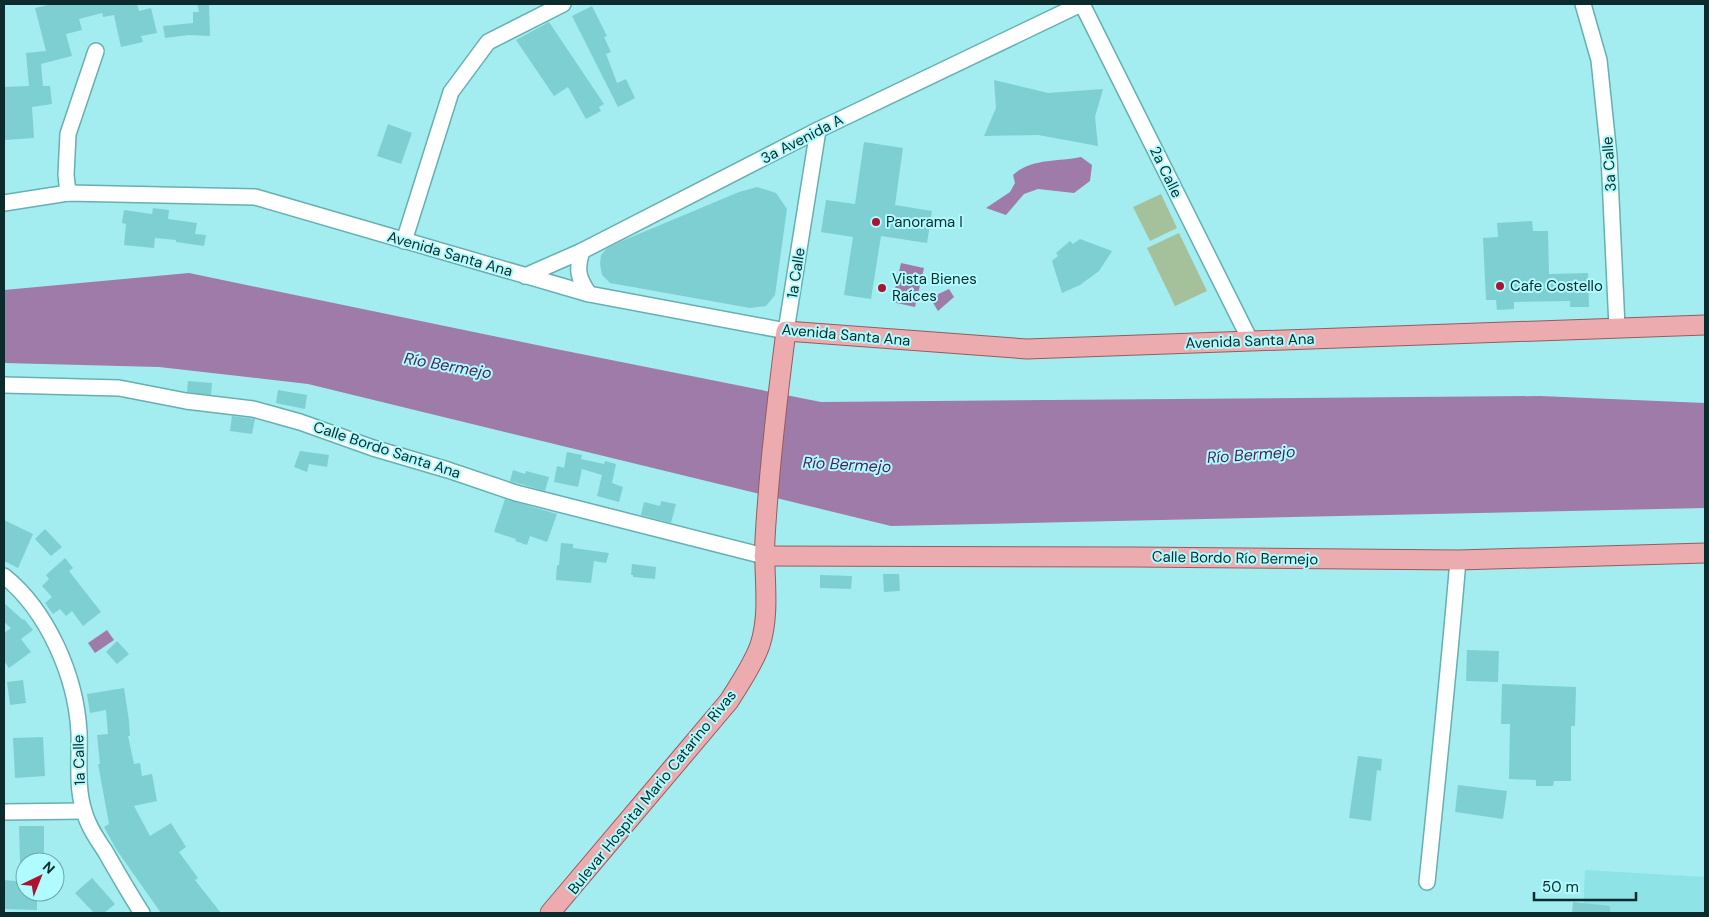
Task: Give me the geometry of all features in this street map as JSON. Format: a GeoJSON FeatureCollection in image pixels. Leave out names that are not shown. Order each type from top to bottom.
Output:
{"type":"FeatureCollection","features":[{"type":"Feature","properties":{"kind":"main road","name":"Avenida Santa Ana"},"geometry":{"type":"LineString","coordinates":[[786,331],[1027,349],[1705,325]]}},
{"type":"Feature","properties":{"kind":"main road","name":"1a Calle"},"geometry":{"type":"LineString","coordinates":[[768,506],[786,331]]}},
{"type":"Feature","properties":{"kind":"main road","name":"Bulevar Hospital Mario Catarino Rivas"},"geometry":{"type":"LineString","coordinates":[[555,910],[729,701],[748,670],[760,644],[766,609],[764,556],[768,506]]}},
{"type":"Feature","properties":{"kind":"main road","name":"Calle Bordo Río Bermejo"},"geometry":{"type":"LineString","coordinates":[[764,556],[1458,560],[1705,553]]}},
{"type":"Feature","properties":{"kind":"street"},"geometry":{"type":"LineString","coordinates":[[404,241],[451,92],[488,42],[563,4]]}},
{"type":"Feature","properties":{"kind":"street","name":"3a Avenida A"},"geometry":{"type":"LineString","coordinates":[[525,276],[582,251],[818,130],[1081,4]]}},
{"type":"Feature","properties":{"kind":"street","name":"2a Calle"},"geometry":{"type":"LineString","coordinates":[[1081,4],[1250,340]]}},
{"type":"Feature","properties":{"kind":"street","name":"3a Calle"},"geometry":{"type":"LineString","coordinates":[[1587,5],[1599,60],[1609,156],[1617,328]]}},
{"type":"Feature","properties":{"kind":"street"},"geometry":{"type":"LineString","coordinates":[[68,193],[66,175],[68,134],[96,51]]}},
{"type":"Feature","properties":{"kind":"street","name":"1a Calle"},"geometry":{"type":"LineString","coordinates":[[786,331],[818,130]]}},
{"type":"Feature","properties":{"kind":"street","name":"Avenida Santa Ana"},"geometry":{"type":"LineString","coordinates":[[4,203],[68,193],[255,197],[589,294],[786,331]]}},
{"type":"Feature","properties":{"kind":"street"},"geometry":{"type":"LineString","coordinates":[[582,251],[578,263],[580,280],[589,294]]}},
{"type":"Feature","properties":{"kind":"street","name":"Calle Bordo Santa Ana"},"geometry":{"type":"LineString","coordinates":[[4,385],[119,388],[186,401],[253,409],[300,422],[373,448],[448,470],[516,493],[764,556]]}},
{"type":"Feature","properties":{"kind":"street"},"geometry":{"type":"LineString","coordinates":[[1427,882],[1458,560]]}},
{"type":"Feature","properties":{"kind":"street","name":"1a Calle"},"geometry":{"type":"LineString","coordinates":[[4,576],[30,600],[65,664],[72,690],[78,731],[78,780],[83,811],[92,831],[142,913]]}},
{"type":"Feature","properties":{"kind":"street"},"geometry":{"type":"LineString","coordinates":[[4,812],[83,811]]}},
{"type":"Feature","properties":{"kind":"shaded area"},"geometry":{"type":"Polygon","coordinates":[[[1585,870],[1705,877],[1705,913],[1583,913],[1585,870]]]}},
{"type":"Feature","properties":{"kind":"green space"},"geometry":{"type":"Polygon","coordinates":[[[1161,194],[1177,228],[1150,241],[1133,207],[1161,194]]]}},
{"type":"Feature","properties":{"kind":"green space"},"geometry":{"type":"Polygon","coordinates":[[[1179,233],[1207,291],[1175,306],[1147,248],[1179,233]]]}},
{"type":"Feature","properties":{"kind":"water"},"geometry":{"type":"Polygon","coordinates":[[[1081,157],[1092,165],[1090,181],[1074,193],[1038,189],[1024,194],[1006,215],[986,208],[1010,192],[1015,183],[1013,175],[1020,170],[1036,163],[1081,157]]]}},
{"type":"Feature","properties":{"kind":"water"},"geometry":{"type":"Polygon","coordinates":[[[901,263],[924,268],[915,307],[892,302],[901,263]]]}},
{"type":"Feature","properties":{"kind":"water","name":"Río Bermejo"},"geometry":{"type":"Polygon","coordinates":[[[189,273],[821,402],[1540,396],[1705,403],[1705,508],[891,526],[308,384],[159,367],[4,363],[4,290],[189,273]]]}},
{"type":"Feature","properties":{"kind":"water"},"geometry":{"type":"Polygon","coordinates":[[[949,289],[954,297],[938,311],[930,298],[949,289]]]}},
{"type":"Feature","properties":{"kind":"water"},"geometry":{"type":"Polygon","coordinates":[[[107,630],[114,640],[95,653],[88,643],[107,630]]]}},
{"type":"Feature","properties":{"kind":"building"},"geometry":{"type":"Polygon","coordinates":[[[52,4],[137,4],[139,11],[151,8],[157,33],[141,36],[143,42],[121,47],[114,15],[103,17],[102,13],[79,19],[82,30],[66,34],[72,56],[41,64],[43,86],[50,86],[52,104],[32,107],[34,138],[4,140],[4,87],[29,86],[26,53],[46,51],[35,8],[52,4]]]}},
{"type":"Feature","properties":{"kind":"building"},"geometry":{"type":"Polygon","coordinates":[[[197,4],[209,4],[210,36],[189,35],[165,38],[163,26],[193,23],[193,12],[199,12],[197,4]]]}},
{"type":"Feature","properties":{"kind":"building"},"geometry":{"type":"Polygon","coordinates":[[[592,6],[607,36],[604,37],[611,52],[606,54],[617,83],[626,79],[635,98],[618,107],[572,16],[592,6]]]}},
{"type":"Feature","properties":{"kind":"building"},"geometry":{"type":"Polygon","coordinates":[[[549,22],[604,104],[599,107],[601,111],[586,119],[568,87],[554,96],[516,40],[549,22]]]}},
{"type":"Feature","properties":{"kind":"building"},"geometry":{"type":"Polygon","coordinates":[[[994,80],[1048,93],[1103,89],[1095,117],[1098,146],[1038,135],[984,136],[996,108],[994,80]]]}},
{"type":"Feature","properties":{"kind":"building"},"geometry":{"type":"Polygon","coordinates":[[[388,124],[412,133],[401,164],[377,156],[388,124]]]}},
{"type":"Feature","properties":{"kind":"building","name":"Panorama I"},"geometry":{"type":"Polygon","coordinates":[[[864,142],[903,148],[895,205],[932,211],[927,243],[881,236],[871,299],[844,295],[853,237],[821,232],[826,200],[855,204],[864,142]]]}},
{"type":"Feature","properties":{"kind":"building"},"geometry":{"type":"Polygon","coordinates":[[[757,187],[776,193],[787,209],[775,295],[766,306],[750,308],[610,283],[602,275],[601,255],[606,249],[739,192],[757,187]]]}},
{"type":"Feature","properties":{"kind":"building"},"geometry":{"type":"Polygon","coordinates":[[[153,208],[169,210],[168,219],[197,223],[195,234],[206,235],[204,246],[155,238],[154,248],[124,245],[126,224],[122,223],[124,210],[152,214],[153,208]]]}},
{"type":"Feature","properties":{"kind":"building"},"geometry":{"type":"Polygon","coordinates":[[[1532,221],[1533,231],[1548,231],[1549,274],[1588,273],[1589,307],[1570,307],[1570,301],[1514,302],[1514,309],[1497,310],[1496,300],[1486,300],[1483,238],[1498,237],[1497,223],[1532,221]]]}},
{"type":"Feature","properties":{"kind":"building"},"geometry":{"type":"Polygon","coordinates":[[[1080,239],[1112,251],[1099,271],[1080,285],[1062,293],[1052,261],[1058,256],[1056,253],[1070,241],[1073,244],[1080,239]]]}},
{"type":"Feature","properties":{"kind":"building"},"geometry":{"type":"Polygon","coordinates":[[[188,381],[212,383],[211,395],[187,392],[188,381]]]}},
{"type":"Feature","properties":{"kind":"building"},"geometry":{"type":"Polygon","coordinates":[[[278,390],[307,395],[305,409],[276,403],[278,390]]]}},
{"type":"Feature","properties":{"kind":"building"},"geometry":{"type":"Polygon","coordinates":[[[232,416],[255,419],[252,434],[230,431],[232,416]]]}},
{"type":"Feature","properties":{"kind":"building"},"geometry":{"type":"Polygon","coordinates":[[[300,451],[329,455],[327,467],[309,464],[307,472],[294,467],[300,451]]]}},
{"type":"Feature","properties":{"kind":"building"},"geometry":{"type":"Polygon","coordinates":[[[567,452],[582,455],[581,459],[604,464],[605,461],[616,464],[612,483],[623,487],[619,502],[597,496],[602,475],[582,469],[578,487],[554,482],[557,466],[564,468],[567,452]]]}},
{"type":"Feature","properties":{"kind":"building"},"geometry":{"type":"Polygon","coordinates":[[[513,470],[525,474],[526,471],[549,477],[545,491],[510,481],[513,470]]]}},
{"type":"Feature","properties":{"kind":"building"},"geometry":{"type":"Polygon","coordinates":[[[505,499],[557,514],[547,542],[530,536],[527,545],[515,541],[516,539],[494,532],[505,499]]]}},
{"type":"Feature","properties":{"kind":"building"},"geometry":{"type":"Polygon","coordinates":[[[661,501],[676,504],[671,523],[641,515],[644,502],[660,506],[661,501]]]}},
{"type":"Feature","properties":{"kind":"building"},"geometry":{"type":"Polygon","coordinates":[[[4,520],[33,534],[18,568],[4,561],[4,520]]]}},
{"type":"Feature","properties":{"kind":"building"},"geometry":{"type":"Polygon","coordinates":[[[45,529],[62,547],[51,556],[35,539],[45,529]]]}},
{"type":"Feature","properties":{"kind":"building"},"geometry":{"type":"Polygon","coordinates":[[[561,543],[573,544],[573,548],[609,553],[606,563],[594,561],[591,583],[556,580],[561,543]]]}},
{"type":"Feature","properties":{"kind":"building"},"geometry":{"type":"Polygon","coordinates":[[[65,558],[73,568],[69,571],[101,612],[83,626],[72,611],[66,616],[60,609],[53,614],[45,603],[52,597],[42,586],[49,579],[46,575],[65,558]]]}},
{"type":"Feature","properties":{"kind":"building"},"geometry":{"type":"Polygon","coordinates":[[[632,564],[656,567],[655,579],[633,577],[631,575],[632,564]]]}},
{"type":"Feature","properties":{"kind":"building"},"geometry":{"type":"Polygon","coordinates":[[[883,574],[899,574],[900,591],[884,592],[883,574]]]}},
{"type":"Feature","properties":{"kind":"building"},"geometry":{"type":"Polygon","coordinates":[[[820,575],[852,576],[851,589],[820,588],[820,575]]]}},
{"type":"Feature","properties":{"kind":"building"},"geometry":{"type":"Polygon","coordinates":[[[4,603],[24,619],[33,630],[21,639],[31,652],[9,668],[4,661],[4,633],[11,628],[4,622],[4,603]]]}},
{"type":"Feature","properties":{"kind":"building"},"geometry":{"type":"Polygon","coordinates":[[[117,641],[129,654],[117,664],[106,652],[117,641]]]}},
{"type":"Feature","properties":{"kind":"building"},"geometry":{"type":"Polygon","coordinates":[[[1467,650],[1499,651],[1498,682],[1466,681],[1467,650]]]}},
{"type":"Feature","properties":{"kind":"building"},"geometry":{"type":"Polygon","coordinates":[[[23,680],[26,703],[10,705],[7,682],[23,680]]]}},
{"type":"Feature","properties":{"kind":"building"},"geometry":{"type":"Polygon","coordinates":[[[1502,684],[1576,687],[1575,726],[1571,726],[1571,781],[1554,781],[1553,786],[1536,786],[1536,780],[1509,779],[1510,724],[1501,724],[1502,684]]]}},
{"type":"Feature","properties":{"kind":"building"},"geometry":{"type":"Polygon","coordinates":[[[124,688],[129,721],[130,736],[128,736],[134,764],[140,763],[142,776],[152,774],[157,801],[134,806],[150,836],[171,823],[186,847],[179,852],[198,878],[195,880],[221,913],[161,913],[116,849],[104,827],[109,824],[98,764],[100,764],[97,735],[108,734],[106,710],[90,713],[87,694],[124,688]]]}},
{"type":"Feature","properties":{"kind":"building"},"geometry":{"type":"Polygon","coordinates":[[[43,737],[45,776],[15,778],[13,738],[43,737]]]}},
{"type":"Feature","properties":{"kind":"building"},"geometry":{"type":"Polygon","coordinates":[[[1358,756],[1382,759],[1381,771],[1377,770],[1371,821],[1349,818],[1358,756]]]}},
{"type":"Feature","properties":{"kind":"building"},"geometry":{"type":"Polygon","coordinates":[[[1458,785],[1507,791],[1503,819],[1455,812],[1458,785]]]}},
{"type":"Feature","properties":{"kind":"building"},"geometry":{"type":"Polygon","coordinates":[[[19,826],[44,826],[44,852],[20,852],[19,826]]]}},
{"type":"Feature","properties":{"kind":"building"},"geometry":{"type":"Polygon","coordinates":[[[92,878],[115,904],[104,913],[94,913],[75,893],[92,878]]]}},
{"type":"Feature","properties":{"kind":"building"},"geometry":{"type":"Polygon","coordinates":[[[4,880],[15,881],[15,902],[37,902],[37,910],[4,909],[4,880]]]}},
{"type":"Feature","properties":{"kind":"building"},"geometry":{"type":"Polygon","coordinates":[[[1573,902],[1610,906],[1610,913],[1572,913],[1573,902]]]}},
{"type":"Feature","properties":{"kind":"place","name":"Panorama I"},"geometry":{"type":"Point","coordinates":[876,222]}},
{"type":"Feature","properties":{"kind":"place","name":"Cafe Costello"},"geometry":{"type":"Point","coordinates":[1500,286]}},
{"type":"Feature","properties":{"kind":"place","name":"Vista Bienes Raíces"},"geometry":{"type":"Point","coordinates":[882,288]}}]}
